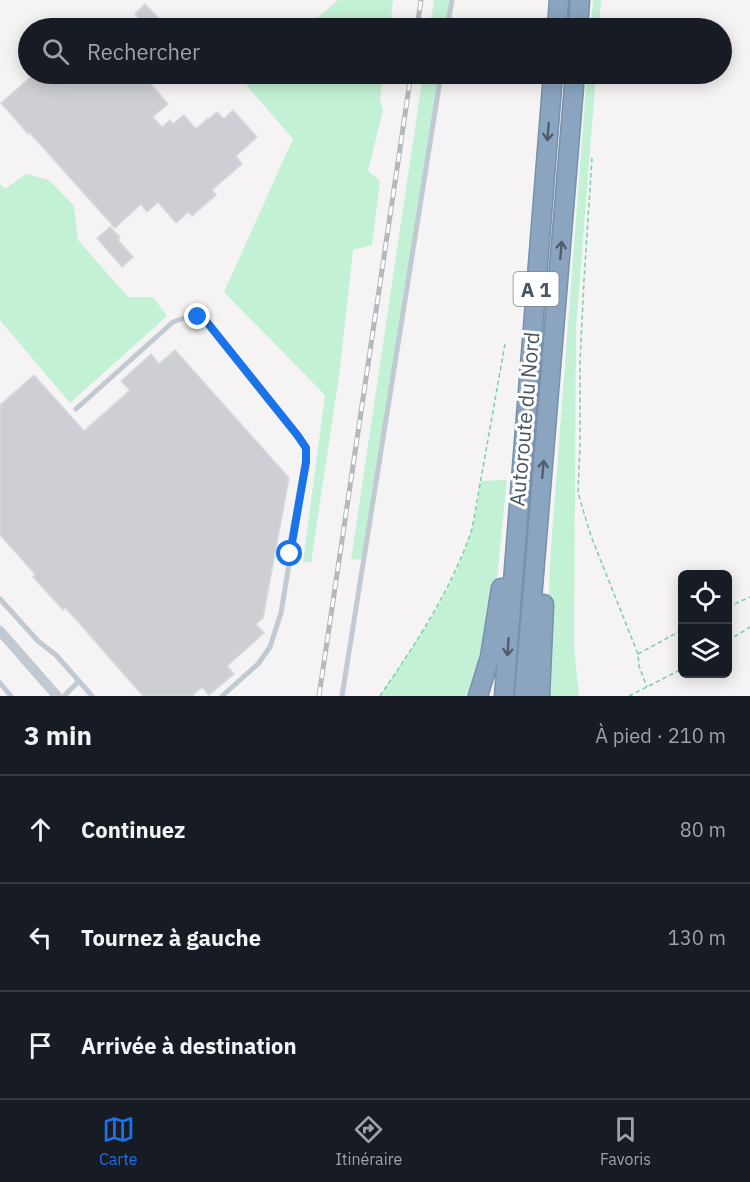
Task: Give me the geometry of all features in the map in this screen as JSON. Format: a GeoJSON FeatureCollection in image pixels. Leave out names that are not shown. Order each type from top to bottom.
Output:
{"type":"FeatureCollection","features":[{"type":"Feature","properties":{"kind":"highway"},"geometry":{"type":"LineString","coordinates":[[558,18],[559,0]]}},
{"type":"Feature","properties":{"kind":"highway"},"geometry":{"type":"LineString","coordinates":[[579,18],[580,0]]}},
{"type":"Feature","properties":{"kind":"highway","name":"Autoroute du Nord"},"geometry":{"type":"LineString","coordinates":[[504,696],[552,84]]}},
{"type":"Feature","properties":{"kind":"highway","name":"Autoroute du Nord"},"geometry":{"type":"LineString","coordinates":[[524,696],[573,84]]}},
{"type":"Feature","properties":{"kind":"highway"},"geometry":{"type":"LineString","coordinates":[[478,696],[492,646],[500,601],[506,543],[518,504]]}},
{"type":"Feature","properties":{"kind":"highway"},"geometry":{"type":"LineString","coordinates":[[538,528],[545,562],[540,696]]}},
{"type":"Feature","properties":{"kind":"street"},"geometry":{"type":"LineString","coordinates":[[0,631],[57,696]]}},
{"type":"Feature","properties":{"kind":"lane"},"geometry":{"type":"LineString","coordinates":[[449,18],[452,0]]}},
{"type":"Feature","properties":{"kind":"lane"},"geometry":{"type":"LineString","coordinates":[[342,696],[439,84]]}},
{"type":"Feature","properties":{"kind":"lane"},"geometry":{"type":"LineString","coordinates":[[76,410],[173,322],[183,318],[198,317],[206,321],[306,448],[306,462],[281,613],[270,647],[258,664],[222,696]]}},
{"type":"Feature","properties":{"kind":"lane"},"geometry":{"type":"LineString","coordinates":[[0,599],[38,641],[56,655],[92,696]]}},
{"type":"Feature","properties":{"kind":"lane"},"geometry":{"type":"LineString","coordinates":[[64,696],[79,681]]}},
{"type":"Feature","properties":{"kind":"lane"},"geometry":{"type":"LineString","coordinates":[[0,683],[11,696]]}},
{"type":"Feature","properties":{"kind":"path"},"geometry":{"type":"LineString","coordinates":[[592,158],[580,362],[578,493],[591,536],[638,654],[639,666],[647,687]]}},
{"type":"Feature","properties":{"kind":"path"},"geometry":{"type":"LineString","coordinates":[[380,696],[431,619],[466,549],[474,520],[505,344]]}},
{"type":"Feature","properties":{"kind":"path"},"geometry":{"type":"LineString","coordinates":[[732,605],[750,597]]}},
{"type":"Feature","properties":{"kind":"path"},"geometry":{"type":"LineString","coordinates":[[732,638],[750,627]]}},
{"type":"Feature","properties":{"kind":"path"},"geometry":{"type":"LineString","coordinates":[[638,654],[678,632]]}},
{"type":"Feature","properties":{"kind":"path"},"geometry":{"type":"LineString","coordinates":[[629,696],[678,671]]}},
{"type":"Feature","properties":{"kind":"green space"},"geometry":{"type":"Polygon","coordinates":[[[338,0],[393,0],[391,18],[317,18],[338,0]]]}},
{"type":"Feature","properties":{"kind":"green space"},"geometry":{"type":"Polygon","coordinates":[[[434,0],[451,0],[448,18],[431,18],[434,0]]]}},
{"type":"Feature","properties":{"kind":"green space"},"geometry":{"type":"Polygon","coordinates":[[[593,0],[601,0],[600,18],[592,18],[593,0]]]}},
{"type":"Feature","properties":{"kind":"green space"},"geometry":{"type":"Polygon","coordinates":[[[246,84],[382,84],[380,99],[383,110],[368,171],[380,181],[372,245],[353,250],[339,376],[311,562],[303,562],[325,395],[224,292],[293,139],[246,84]]]}},
{"type":"Feature","properties":{"kind":"green space"},"geometry":{"type":"Polygon","coordinates":[[[422,84],[438,84],[363,559],[351,560],[422,84]]]}},
{"type":"Feature","properties":{"kind":"green space"},"geometry":{"type":"Polygon","coordinates":[[[586,84],[595,84],[576,328],[574,647],[579,696],[546,696],[550,562],[586,84]]]}},
{"type":"Feature","properties":{"kind":"green space"},"geometry":{"type":"Polygon","coordinates":[[[26,174],[49,180],[74,206],[78,240],[128,297],[153,297],[167,316],[70,403],[0,320],[0,184],[5,189],[26,174]]]}},
{"type":"Feature","properties":{"kind":"green space"},"geometry":{"type":"Polygon","coordinates":[[[507,480],[493,618],[472,696],[380,696],[432,617],[454,575],[473,525],[481,481],[507,480]]]}},
{"type":"Feature","properties":{"kind":"building"},"geometry":{"type":"Polygon","coordinates":[[[145,4],[158,18],[139,18],[135,14],[145,4]]]}},
{"type":"Feature","properties":{"kind":"building"},"geometry":{"type":"Polygon","coordinates":[[[23,84],[151,84],[168,104],[153,117],[162,127],[170,120],[173,124],[184,115],[196,129],[217,112],[224,119],[233,110],[257,137],[236,156],[242,164],[212,190],[216,195],[192,216],[188,212],[176,223],[158,202],[147,212],[141,204],[115,228],[1,103],[23,84]]]}},
{"type":"Feature","properties":{"kind":"building"},"geometry":{"type":"Polygon","coordinates":[[[110,227],[120,237],[118,240],[133,257],[122,267],[97,238],[110,227]]]}},
{"type":"Feature","properties":{"kind":"building"},"geometry":{"type":"Polygon","coordinates":[[[175,350],[289,478],[263,618],[256,624],[264,633],[227,666],[234,674],[209,695],[202,687],[192,696],[143,696],[65,607],[63,610],[33,577],[35,574],[0,535],[0,405],[34,375],[84,431],[130,390],[121,381],[151,354],[159,364],[175,350]]]}},
{"type":"Feature","properties":{"kind":"railway"},"geometry":{"type":"LineString","coordinates":[[418,18],[421,0]]}},
{"type":"Feature","properties":{"kind":"railway"},"geometry":{"type":"LineString","coordinates":[[319,696],[410,84]]}},
{"type":"Feature","properties":{"kind":"route"},"geometry":{"type":"LineString","coordinates":[[198,317],[206,321],[306,448],[306,462],[290,554]]}}]}
